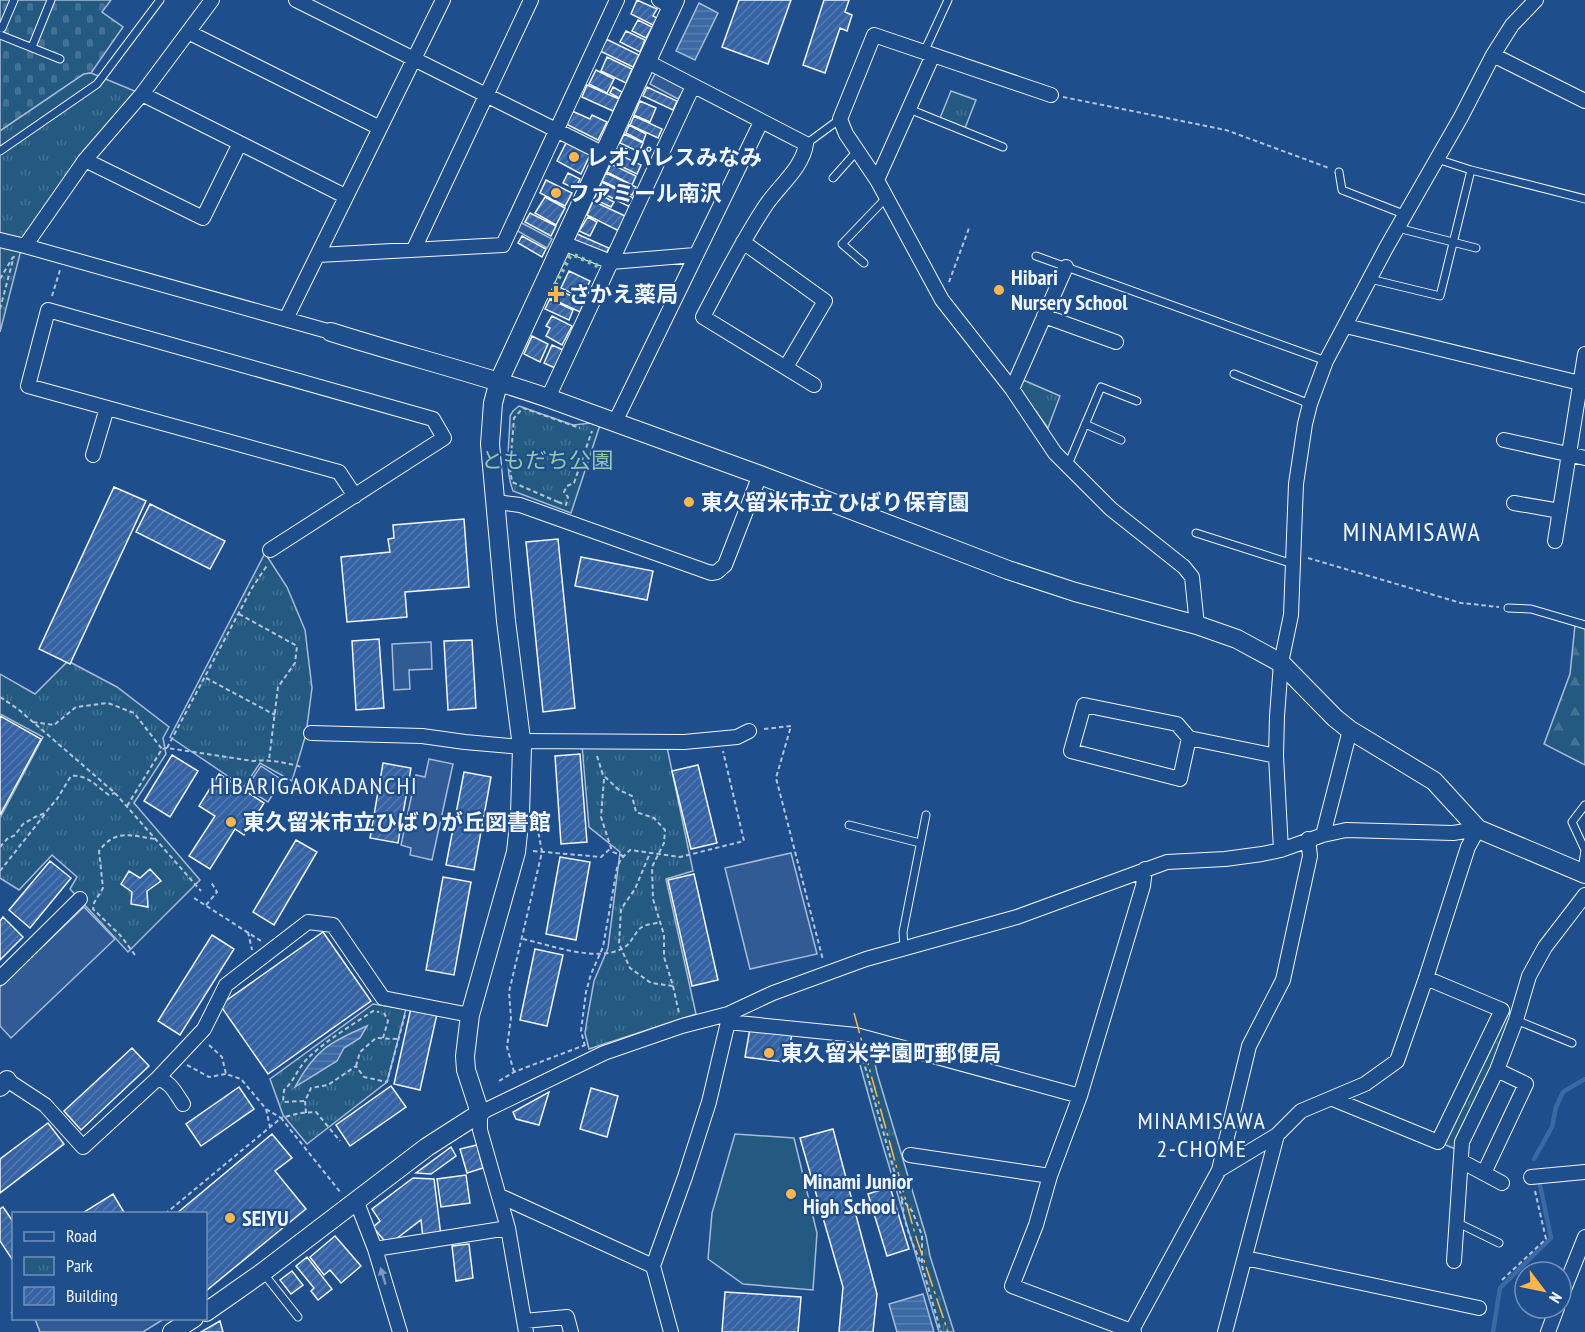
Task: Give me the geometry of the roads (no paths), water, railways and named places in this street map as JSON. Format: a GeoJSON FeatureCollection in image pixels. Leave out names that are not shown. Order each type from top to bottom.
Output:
{"type":"FeatureCollection","features":[{"type":"Feature","properties":{"kind":"street"},"geometry":{"type":"LineString","coordinates":[[25,246],[85,160],[142,94],[212,0]]}},
{"type":"Feature","properties":{"kind":"street"},"geometry":{"type":"LineString","coordinates":[[296,0],[604,154]]}},
{"type":"Feature","properties":{"kind":"street"},"geometry":{"type":"LineString","coordinates":[[286,318],[443,0]]}},
{"type":"Feature","properties":{"kind":"street"},"geometry":{"type":"LineString","coordinates":[[414,249],[531,0]]}},
{"type":"Feature","properties":{"kind":"street"},"geometry":{"type":"LineString","coordinates":[[318,255],[503,244],[617,0]]}},
{"type":"Feature","properties":{"kind":"street"},"geometry":{"type":"LineString","coordinates":[[571,1332],[567,1317],[525,1327],[508,1228],[480,1130],[480,1113],[466,1070],[465,1056],[470,1015],[516,852],[520,814],[521,744],[506,621],[490,430],[493,403],[499,381],[646,61],[669,2]]}},
{"type":"Feature","properties":{"kind":"street"},"geometry":{"type":"LineString","coordinates":[[1281,850],[1276,756],[1281,663],[1291,615],[1296,484],[1310,404],[1326,361],[1461,117],[1493,54],[1531,2]]}},
{"type":"Feature","properties":{"kind":"street"},"geometry":{"type":"LineString","coordinates":[[188,32],[380,128]]}},
{"type":"Feature","properties":{"kind":"street"},"geometry":{"type":"LineString","coordinates":[[1051,95],[874,35],[840,119],[846,134],[877,180],[942,300],[1012,389],[1055,453],[1111,509],[1184,567],[1192,577],[1197,625]]}},
{"type":"Feature","properties":{"kind":"street"},"geometry":{"type":"LineString","coordinates":[[877,180],[909,109],[928,53]]}},
{"type":"Feature","properties":{"kind":"street"},"geometry":{"type":"LineString","coordinates":[[1493,54],[1585,101]]}},
{"type":"Feature","properties":{"kind":"street"},"geometry":{"type":"LineString","coordinates":[[646,61],[806,144],[804,154],[767,203],[743,242],[703,317],[814,385]]}},
{"type":"Feature","properties":{"kind":"street"},"geometry":{"type":"LineString","coordinates":[[548,398],[693,86]]}},
{"type":"Feature","properties":{"kind":"street"},"geometry":{"type":"LineString","coordinates":[[142,94],[239,145],[345,196]]}},
{"type":"Feature","properties":{"kind":"street"},"geometry":{"type":"LineString","coordinates":[[615,422],[761,122]]}},
{"type":"Feature","properties":{"kind":"street"},"geometry":{"type":"LineString","coordinates":[[85,160],[203,218],[239,145]]}},
{"type":"Feature","properties":{"kind":"street"},"geometry":{"type":"LineString","coordinates":[[0,240],[286,318],[387,350],[499,381],[615,422],[1038,581],[1197,625],[1237,639],[1281,663],[1350,730],[1434,781],[1478,829],[1583,873]]}},
{"type":"Feature","properties":{"kind":"street"},"geometry":{"type":"LineString","coordinates":[[743,242],[825,301],[786,368]]}},
{"type":"Feature","properties":{"kind":"street"},"geometry":{"type":"LineString","coordinates":[[563,243],[611,262],[696,255]]}},
{"type":"Feature","properties":{"kind":"street"},"geometry":{"type":"LineString","coordinates":[[1012,389],[1066,267]]}},
{"type":"Feature","properties":{"kind":"street"},"geometry":{"type":"LineString","coordinates":[[269,557],[355,496],[444,438],[433,419],[48,310],[28,386],[339,472],[355,496]]}},
{"type":"Feature","properties":{"kind":"street"},"geometry":{"type":"LineString","coordinates":[[1044,316],[1116,342]]}},
{"type":"Feature","properties":{"kind":"street"},"geometry":{"type":"LineString","coordinates":[[1346,326],[1582,378]]}},
{"type":"Feature","properties":{"kind":"street"},"geometry":{"type":"LineString","coordinates":[[1555,541],[1585,354]]}},
{"type":"Feature","properties":{"kind":"street"},"geometry":{"type":"LineString","coordinates":[[93,455],[107,408]]}},
{"type":"Feature","properties":{"kind":"street"},"geometry":{"type":"LineString","coordinates":[[1504,440],[1585,458]]}},
{"type":"Feature","properties":{"kind":"street"},"geometry":{"type":"LineString","coordinates":[[496,502],[520,506],[553,516],[711,573],[717,572],[725,565],[760,476]]}},
{"type":"Feature","properties":{"kind":"street"},"geometry":{"type":"LineString","coordinates":[[1514,503],[1560,511]]}},
{"type":"Feature","properties":{"kind":"street"},"geometry":{"type":"LineString","coordinates":[[1189,738],[1180,779],[1071,751],[1084,705],[1177,724],[1189,738],[1276,756]]}},
{"type":"Feature","properties":{"kind":"street"},"geometry":{"type":"LineString","coordinates":[[1323,835],[1350,730]]}},
{"type":"Feature","properties":{"kind":"street"},"geometry":{"type":"LineString","coordinates":[[311,733],[422,736],[465,742],[521,744],[684,742],[737,737],[749,731]]}},
{"type":"Feature","properties":{"kind":"street"},"geometry":{"type":"LineString","coordinates":[[671,1332],[653,1266],[709,1102],[728,1018],[774,993],[827,973],[904,948],[1017,917],[1167,862],[1225,859],[1281,850],[1308,839],[1346,830],[1453,833],[1478,829]]}},
{"type":"Feature","properties":{"kind":"street"},"geometry":{"type":"LineString","coordinates":[[1219,1170],[1277,1135],[1301,1111],[1365,1084],[1397,1061],[1468,847],[1478,829]]}},
{"type":"Feature","properties":{"kind":"street"},"geometry":{"type":"LineString","coordinates":[[1145,869],[1143,885],[1080,1096],[1050,1176],[1036,1225],[1012,1286],[1132,1332],[1219,1170],[1249,1046],[1283,980],[1310,856],[1308,839]]}},
{"type":"Feature","properties":{"kind":"street"},"geometry":{"type":"LineString","coordinates":[[1454,1261],[1462,1142],[1497,1070],[1516,1020],[1529,976],[1545,947],[1585,895]]}},
{"type":"Feature","properties":{"kind":"street"},"geometry":{"type":"LineString","coordinates":[[0,978],[80,899]]}},
{"type":"Feature","properties":{"kind":"street"},"geometry":{"type":"LineString","coordinates":[[4,1083],[45,1105],[83,1147],[157,1079],[199,1035],[226,985],[308,922],[333,925],[382,998],[470,1015]]}},
{"type":"Feature","properties":{"kind":"street"},"geometry":{"type":"LineString","coordinates":[[1333,1099],[1438,1142],[1502,1010],[1426,978]]}},
{"type":"Feature","properties":{"kind":"street"},"geometry":{"type":"LineString","coordinates":[[207,1311],[442,1137],[480,1113],[587,1052],[682,1026],[728,1018],[856,1035],[1080,1096]]}},
{"type":"Feature","properties":{"kind":"street"},"geometry":{"type":"LineString","coordinates":[[1484,1173],[1526,1084],[1497,1070]]}},
{"type":"Feature","properties":{"kind":"street"},"geometry":{"type":"LineString","coordinates":[[157,1079],[168,1083],[183,1104]]}},
{"type":"Feature","properties":{"kind":"street"},"geometry":{"type":"LineString","coordinates":[[1225,1332],[1277,1135]]}},
{"type":"Feature","properties":{"kind":"street"},"geometry":{"type":"LineString","coordinates":[[910,1155],[1050,1176]]}},
{"type":"Feature","properties":{"kind":"street"},"geometry":{"type":"LineString","coordinates":[[1461,1161],[1502,1183]]}},
{"type":"Feature","properties":{"kind":"street"},"geometry":{"type":"LineString","coordinates":[[1531,1177],[1585,1172]]}},
{"type":"Feature","properties":{"kind":"street"},"geometry":{"type":"LineString","coordinates":[[500,1196],[547,1220],[653,1266]]}},
{"type":"Feature","properties":{"kind":"street"},"geometry":{"type":"LineString","coordinates":[[353,1202],[375,1249],[399,1332]]}},
{"type":"Feature","properties":{"kind":"street"},"geometry":{"type":"LineString","coordinates":[[375,1249],[508,1228]]}},
{"type":"Feature","properties":{"kind":"street"},"geometry":{"type":"LineString","coordinates":[[1573,1267],[1585,1237]]}},
{"type":"Feature","properties":{"kind":"street"},"geometry":{"type":"LineString","coordinates":[[1245,1258],[1479,1308]]}},
{"type":"Feature","properties":{"kind":"street"},"geometry":{"type":"LineString","coordinates":[[177,1331],[192,1320]]}},
{"type":"Feature","properties":{"kind":"lane"},"geometry":{"type":"LineString","coordinates":[[14,0],[0,30],[60,59]]}},
{"type":"Feature","properties":{"kind":"lane"},"geometry":{"type":"LineString","coordinates":[[32,47],[51,0]]}},
{"type":"Feature","properties":{"kind":"lane"},"geometry":{"type":"LineString","coordinates":[[0,151],[97,84],[160,0]]}},
{"type":"Feature","properties":{"kind":"lane"},"geometry":{"type":"LineString","coordinates":[[928,53],[948,0]]}},
{"type":"Feature","properties":{"kind":"lane"},"geometry":{"type":"LineString","coordinates":[[909,109],[1003,147]]}},
{"type":"Feature","properties":{"kind":"lane"},"geometry":{"type":"LineString","coordinates":[[806,144],[840,119]]}},
{"type":"Feature","properties":{"kind":"lane"},"geometry":{"type":"LineString","coordinates":[[833,178],[857,150]]}},
{"type":"Feature","properties":{"kind":"lane"},"geometry":{"type":"LineString","coordinates":[[1437,159],[1585,199]]}},
{"type":"Feature","properties":{"kind":"lane"},"geometry":{"type":"LineString","coordinates":[[1370,279],[1440,296],[1472,170]]}},
{"type":"Feature","properties":{"kind":"lane"},"geometry":{"type":"LineString","coordinates":[[1339,172],[1342,190],[1406,215]]}},
{"type":"Feature","properties":{"kind":"lane"},"geometry":{"type":"LineString","coordinates":[[864,263],[842,244],[886,198]]}},
{"type":"Feature","properties":{"kind":"lane"},"geometry":{"type":"LineString","coordinates":[[1398,228],[1476,248]]}},
{"type":"Feature","properties":{"kind":"lane"},"geometry":{"type":"LineString","coordinates":[[1036,256],[1326,361]]}},
{"type":"Feature","properties":{"kind":"lane"},"geometry":{"type":"LineString","coordinates":[[1234,374],[1310,404]]}},
{"type":"Feature","properties":{"kind":"lane"},"geometry":{"type":"LineString","coordinates":[[1067,467],[1101,387],[1137,401]]}},
{"type":"Feature","properties":{"kind":"lane"},"geometry":{"type":"LineString","coordinates":[[1085,424],[1121,440]]}},
{"type":"Feature","properties":{"kind":"lane"},"geometry":{"type":"LineString","coordinates":[[1196,533],[1293,559]]}},
{"type":"Feature","properties":{"kind":"lane"},"geometry":{"type":"LineString","coordinates":[[1508,608],[1532,609],[1585,625]]}},
{"type":"Feature","properties":{"kind":"lane"},"geometry":{"type":"LineString","coordinates":[[1583,873],[1584,850],[1572,822],[1585,805]]}},
{"type":"Feature","properties":{"kind":"lane"},"geometry":{"type":"LineString","coordinates":[[904,948],[903,932],[926,815]]}},
{"type":"Feature","properties":{"kind":"lane"},"geometry":{"type":"LineString","coordinates":[[849,825],[920,843]]}},
{"type":"Feature","properties":{"kind":"lane"},"geometry":{"type":"LineString","coordinates":[[1516,1020],[1572,1043]]}},
{"type":"Feature","properties":{"kind":"lane"},"geometry":{"type":"LineString","coordinates":[[1456,1222],[1499,1243]]}},
{"type":"Feature","properties":{"kind":"lane"},"geometry":{"type":"LineString","coordinates":[[263,1272],[298,1317]]}},
{"type":"Feature","properties":{"kind":"waterway"},"geometry":{"type":"LineString","coordinates":[[1534,1159],[1552,1127],[1556,1107],[1563,1092],[1585,1079]]}},
{"type":"Feature","properties":{"kind":"waterway"},"geometry":{"type":"LineString","coordinates":[[1493,1332],[1500,1288],[1551,1238],[1539,1180]]}},
{"type":"Feature","properties":{"kind":"place","name":"レオパレスみなみ"},"geometry":{"type":"Point","coordinates":[574,157]}},
{"type":"Feature","properties":{"kind":"place","name":"ファミール南沢"},"geometry":{"type":"Point","coordinates":[556,193]}},
{"type":"Feature","properties":{"kind":"place","name":"Hibari Nursery School"},"geometry":{"type":"Point","coordinates":[999,290]}},
{"type":"Feature","properties":{"kind":"place","name":"さかえ薬局"},"geometry":{"type":"Point","coordinates":[556,294]}},
{"type":"Feature","properties":{"kind":"place","name":"東久留米市立 ひばり保育園"},"geometry":{"type":"Point","coordinates":[689,502]}},
{"type":"Feature","properties":{"kind":"place","name":"東久留米市立ひばりが丘図書館"},"geometry":{"type":"Point","coordinates":[231,822]}},
{"type":"Feature","properties":{"kind":"place","name":"東久留米学園町郵便局"},"geometry":{"type":"Point","coordinates":[769,1053]}},
{"type":"Feature","properties":{"kind":"place","name":"Minami Junior High School"},"geometry":{"type":"Point","coordinates":[791,1194]}},
{"type":"Feature","properties":{"kind":"place","name":"SEIYU"},"geometry":{"type":"Point","coordinates":[230,1218]}},
{"type":"Feature","properties":{"kind":"district","name":"MINAMISAWA"},"geometry":{"type":"Point","coordinates":[1412,531]}},
{"type":"Feature","properties":{"kind":"district","name":"HIBARIGAOKADANCHI"},"geometry":{"type":"Point","coordinates":[314,785]}},
{"type":"Feature","properties":{"kind":"district","name":"MINAMISAWA 2-CHOME"},"geometry":{"type":"Point","coordinates":[1202,1134]}},
{"type":"Feature","properties":{"kind":"park label","name":"ともだち公園"},"geometry":{"type":"Point","coordinates":[547,460]}}]}
